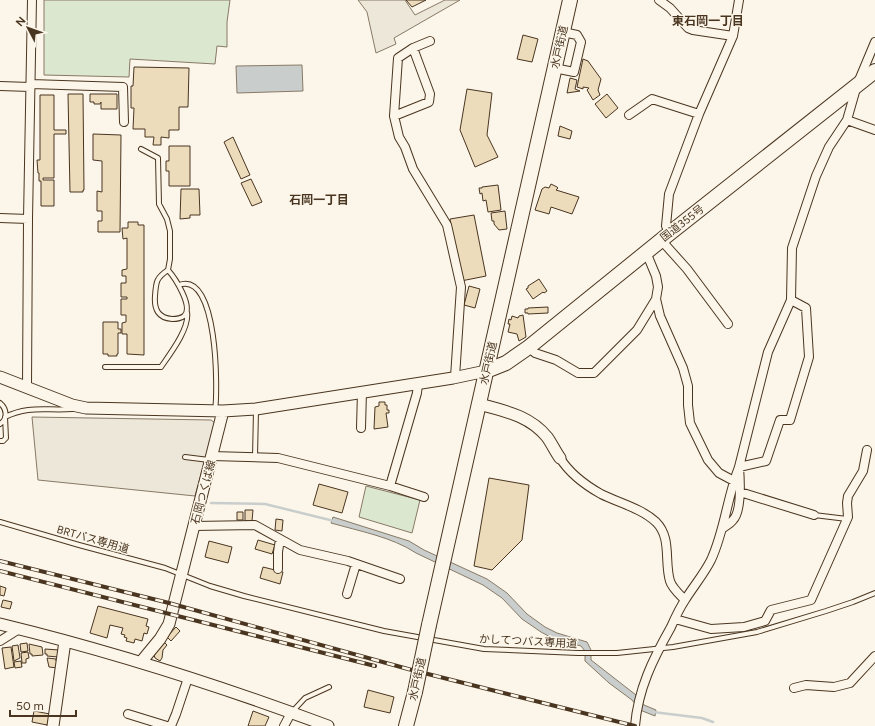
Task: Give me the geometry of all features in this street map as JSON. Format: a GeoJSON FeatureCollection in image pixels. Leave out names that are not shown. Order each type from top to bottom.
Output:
{"type":"FeatureCollection","features":[{"type":"Feature","properties":{"kind":"highway","name":"水戸街道"},"geometry":{"type":"LineString","coordinates":[[406,726],[415,692],[570,0]]}},
{"type":"Feature","properties":{"kind":"highway","name":"国道355号"},"geometry":{"type":"LineString","coordinates":[[486,371],[506,363],[529,347],[665,236],[875,71]]}},
{"type":"Feature","properties":{"kind":"main road"},"geometry":{"type":"LineString","coordinates":[[0,377],[83,408],[219,411],[256,409],[486,371]]}},
{"type":"Feature","properties":{"kind":"main road"},"geometry":{"type":"LineString","coordinates":[[479,404],[512,412],[524,418],[546,437],[560,458]]}},
{"type":"Feature","properties":{"kind":"main road","name":"石岡つくば線"},"geometry":{"type":"LineString","coordinates":[[141,662],[167,628],[212,458],[219,411]]}},
{"type":"Feature","properties":{"kind":"main road"},"geometry":{"type":"LineString","coordinates":[[0,624],[141,662],[328,726]]}},
{"type":"Feature","properties":{"kind":"main road"},"geometry":{"type":"LineString","coordinates":[[53,726],[65,641]]}},
{"type":"Feature","properties":{"kind":"street"},"geometry":{"type":"LineString","coordinates":[[27,387],[32,0]]}},
{"type":"Feature","properties":{"kind":"street"},"geometry":{"type":"LineString","coordinates":[[659,0],[670,8],[688,28],[733,36]]}},
{"type":"Feature","properties":{"kind":"street"},"geometry":{"type":"LineString","coordinates":[[728,324],[687,269],[665,236],[669,194],[699,114],[733,36],[739,0]]}},
{"type":"Feature","properties":{"kind":"street"},"geometry":{"type":"LineString","coordinates":[[554,68],[574,72],[581,42],[577,35],[563,32]]}},
{"type":"Feature","properties":{"kind":"street"},"geometry":{"type":"LineString","coordinates":[[430,41],[413,48],[398,58],[394,116],[399,138],[405,147],[413,169],[447,225],[461,287],[455,377]]}},
{"type":"Feature","properties":{"kind":"street"},"geometry":{"type":"LineString","coordinates":[[635,726],[639,696],[659,648],[685,600],[710,561],[723,528],[768,352],[791,300],[792,248],[816,176],[829,147],[848,120],[857,86],[875,42]]}},
{"type":"Feature","properties":{"kind":"street"},"geometry":{"type":"LineString","coordinates":[[394,116],[429,102],[430,94],[413,48]]}},
{"type":"Feature","properties":{"kind":"street"},"geometry":{"type":"LineString","coordinates":[[0,86],[30,85],[123,87],[124,122]]}},
{"type":"Feature","properties":{"kind":"street"},"geometry":{"type":"LineString","coordinates":[[629,115],[652,99],[699,114]]}},
{"type":"Feature","properties":{"kind":"street"},"geometry":{"type":"LineString","coordinates":[[848,120],[875,130]]}},
{"type":"Feature","properties":{"kind":"street"},"geometry":{"type":"LineString","coordinates":[[0,218],[28,218]]}},
{"type":"Feature","properties":{"kind":"street"},"geometry":{"type":"LineString","coordinates":[[529,347],[535,353],[556,360],[578,373],[594,373],[637,330],[656,299],[658,287],[656,276],[646,252]]}},
{"type":"Feature","properties":{"kind":"street"},"geometry":{"type":"LineString","coordinates":[[656,299],[660,316],[683,368],[688,386],[688,405],[692,428],[708,460],[719,473],[734,481]]}},
{"type":"Feature","properties":{"kind":"street"},"geometry":{"type":"LineString","coordinates":[[739,467],[766,461],[780,420],[790,420],[809,357],[806,308],[791,300]]}},
{"type":"Feature","properties":{"kind":"street"},"geometry":{"type":"LineString","coordinates":[[390,486],[417,393],[418,383]]}},
{"type":"Feature","properties":{"kind":"street"},"geometry":{"type":"LineString","coordinates":[[361,428],[362,391]]}},
{"type":"Feature","properties":{"kind":"street"},"geometry":{"type":"LineString","coordinates":[[674,619],[711,628],[744,627],[765,621],[771,610],[811,600],[847,520],[848,496],[863,471],[867,450]]}},
{"type":"Feature","properties":{"kind":"street"},"geometry":{"type":"LineString","coordinates":[[212,458],[278,458],[390,486],[424,497]]}},
{"type":"Feature","properties":{"kind":"street"},"geometry":{"type":"LineString","coordinates":[[560,458],[566,468],[585,484],[601,494],[643,513],[656,523],[666,540],[670,581],[685,600]]}},
{"type":"Feature","properties":{"kind":"street"},"geometry":{"type":"LineString","coordinates":[[723,528],[734,520],[737,514],[740,492],[739,467]]}},
{"type":"Feature","properties":{"kind":"street"},"geometry":{"type":"LineString","coordinates":[[740,492],[814,515]]}},
{"type":"Feature","properties":{"kind":"street"},"geometry":{"type":"LineString","coordinates":[[194,526],[255,525],[300,550],[356,564],[400,579]]}},
{"type":"Feature","properties":{"kind":"street"},"geometry":{"type":"LineString","coordinates":[[278,569],[280,539]]}},
{"type":"Feature","properties":{"kind":"street"},"geometry":{"type":"LineString","coordinates":[[348,594],[356,564]]}},
{"type":"Feature","properties":{"kind":"street"},"geometry":{"type":"LineString","coordinates":[[0,641],[19,629]]}},
{"type":"Feature","properties":{"kind":"street"},"geometry":{"type":"LineString","coordinates":[[794,688],[806,685],[834,687],[850,683],[875,656]]}},
{"type":"Feature","properties":{"kind":"street"},"geometry":{"type":"LineString","coordinates":[[171,726],[188,678]]}},
{"type":"Feature","properties":{"kind":"street"},"geometry":{"type":"LineString","coordinates":[[284,726],[291,713]]}},
{"type":"Feature","properties":{"kind":"street"},"geometry":{"type":"LineString","coordinates":[[128,714],[167,726]]}},
{"type":"Feature","properties":{"kind":"lane"},"geometry":{"type":"LineString","coordinates":[[141,149],[158,158],[159,204],[170,231],[170,260],[168,270],[156,281],[154,302],[158,314],[166,318],[178,319],[184,317],[187,312]]}},
{"type":"Feature","properties":{"kind":"lane"},"geometry":{"type":"LineString","coordinates":[[105,367],[161,368],[174,348],[187,323],[187,312],[179,285],[168,270]]}},
{"type":"Feature","properties":{"kind":"lane"},"geometry":{"type":"LineString","coordinates":[[179,285],[183,284],[196,287],[200,292],[210,314],[213,328],[219,411]]}},
{"type":"Feature","properties":{"kind":"lane"},"geometry":{"type":"LineString","coordinates":[[0,403],[5,409],[6,417],[6,438],[3,441],[0,441]]}},
{"type":"Feature","properties":{"kind":"lane"},"geometry":{"type":"LineString","coordinates":[[0,424],[6,417],[22,410],[83,408]]}},
{"type":"Feature","properties":{"kind":"lane"},"geometry":{"type":"LineString","coordinates":[[255,457],[256,409]]}},
{"type":"Feature","properties":{"kind":"lane"},"geometry":{"type":"LineString","coordinates":[[185,457],[212,458]]}},
{"type":"Feature","properties":{"kind":"lane"},"geometry":{"type":"LineString","coordinates":[[814,515],[847,520]]}},
{"type":"Feature","properties":{"kind":"lane","name":"BRTバス専用道"},"geometry":{"type":"LineString","coordinates":[[0,522],[165,568],[181,574]]}},
{"type":"Feature","properties":{"kind":"lane","name":"かしてつバス専用道"},"geometry":{"type":"LineString","coordinates":[[181,574],[210,586],[244,596],[384,631],[465,647],[518,652],[616,653],[716,640],[757,632],[826,611],[875,593]]}},
{"type":"Feature","properties":{"kind":"lane"},"geometry":{"type":"LineString","coordinates":[[291,713],[305,698],[329,687]]}},
{"type":"Feature","properties":{"kind":"green space"},"geometry":{"type":"Polygon","coordinates":[[[44,0],[230,0],[227,22],[227,47],[217,46],[215,64],[130,59],[129,77],[44,75],[44,0]]]}},
{"type":"Feature","properties":{"kind":"green space"},"geometry":{"type":"Polygon","coordinates":[[[366,486],[420,500],[412,533],[359,517],[366,486]]]}},
{"type":"Feature","properties":{"kind":"shaded area"},"geometry":{"type":"Polygon","coordinates":[[[358,0],[405,0],[415,15],[445,0],[460,0],[394,38],[396,44],[376,53],[367,12],[358,0]]]}},
{"type":"Feature","properties":{"kind":"shaded area"},"geometry":{"type":"Polygon","coordinates":[[[302,65],[303,91],[237,93],[236,66],[302,65]]]}},
{"type":"Feature","properties":{"kind":"shaded area"},"geometry":{"type":"Polygon","coordinates":[[[32,417],[211,420],[215,423],[195,496],[38,480],[32,417]]]}},
{"type":"Feature","properties":{"kind":"shaded area"},"geometry":{"type":"Polygon","coordinates":[[[333,517],[409,541],[424,550],[487,579],[507,593],[527,614],[545,627],[557,633],[587,642],[591,650],[591,660],[636,695],[644,705],[656,710],[655,716],[640,710],[632,700],[609,683],[585,661],[585,651],[581,646],[554,639],[541,632],[522,619],[502,598],[483,585],[416,553],[407,547],[375,535],[331,523],[333,517]]]}},
{"type":"Feature","properties":{"kind":"building"},"geometry":{"type":"Polygon","coordinates":[[[406,0],[426,0],[412,7],[406,0]]]}},
{"type":"Feature","properties":{"kind":"building"},"geometry":{"type":"Polygon","coordinates":[[[523,35],[538,39],[532,62],[517,59],[523,35]]]}},
{"type":"Feature","properties":{"kind":"building"},"geometry":{"type":"Polygon","coordinates":[[[583,59],[588,61],[601,79],[598,90],[600,95],[593,100],[587,90],[589,88],[583,87],[583,89],[577,87],[583,59]]]}},
{"type":"Feature","properties":{"kind":"building"},"geometry":{"type":"Polygon","coordinates":[[[134,67],[189,68],[188,107],[179,107],[179,130],[169,130],[169,138],[161,137],[161,145],[153,145],[154,137],[145,137],[145,129],[133,129],[134,108],[131,108],[131,86],[133,86],[134,67]]]}},
{"type":"Feature","properties":{"kind":"building"},"geometry":{"type":"Polygon","coordinates":[[[570,78],[577,80],[575,89],[580,91],[567,93],[570,78]]]}},
{"type":"Feature","properties":{"kind":"building"},"geometry":{"type":"Polygon","coordinates":[[[467,89],[492,93],[487,135],[498,157],[475,167],[460,130],[467,89]]]}},
{"type":"Feature","properties":{"kind":"building"},"geometry":{"type":"Polygon","coordinates":[[[68,94],[83,94],[83,192],[70,192],[68,94]]]}},
{"type":"Feature","properties":{"kind":"building"},"geometry":{"type":"Polygon","coordinates":[[[90,94],[117,94],[117,109],[101,109],[101,102],[100,104],[94,104],[94,102],[90,102],[90,94]]]}},
{"type":"Feature","properties":{"kind":"building"},"geometry":{"type":"Polygon","coordinates":[[[607,94],[618,108],[606,118],[595,104],[607,94]]]}},
{"type":"Feature","properties":{"kind":"building"},"geometry":{"type":"Polygon","coordinates":[[[40,95],[54,95],[54,130],[66,130],[66,134],[54,134],[54,178],[43,178],[43,180],[54,180],[54,206],[41,206],[41,181],[39,181],[37,160],[40,160],[40,95]]]}},
{"type":"Feature","properties":{"kind":"building"},"geometry":{"type":"Polygon","coordinates":[[[560,126],[572,131],[570,139],[558,136],[560,126]]]}},
{"type":"Feature","properties":{"kind":"building"},"geometry":{"type":"Polygon","coordinates":[[[93,134],[121,135],[120,232],[98,232],[98,221],[102,221],[102,211],[97,211],[97,191],[102,192],[102,161],[93,160],[93,134]]]}},
{"type":"Feature","properties":{"kind":"building"},"geometry":{"type":"Polygon","coordinates":[[[233,137],[250,175],[241,179],[224,142],[233,137]]]}},
{"type":"Feature","properties":{"kind":"building"},"geometry":{"type":"Polygon","coordinates":[[[169,146],[190,146],[190,186],[169,186],[169,171],[166,171],[166,161],[169,161],[169,146]]]}},
{"type":"Feature","properties":{"kind":"building"},"geometry":{"type":"Polygon","coordinates":[[[251,179],[262,202],[252,206],[241,183],[251,179]]]}},
{"type":"Feature","properties":{"kind":"building"},"geometry":{"type":"Polygon","coordinates":[[[551,184],[558,188],[556,190],[579,197],[572,214],[551,207],[549,214],[535,210],[542,189],[545,187],[549,188],[551,184]]]}},
{"type":"Feature","properties":{"kind":"building"},"geometry":{"type":"Polygon","coordinates":[[[498,185],[501,210],[488,212],[486,200],[483,201],[482,193],[480,194],[479,188],[498,185]]]}},
{"type":"Feature","properties":{"kind":"building"},"geometry":{"type":"Polygon","coordinates":[[[181,189],[199,189],[200,215],[190,215],[190,218],[180,219],[181,189]]]}},
{"type":"Feature","properties":{"kind":"building"},"geometry":{"type":"Polygon","coordinates":[[[505,211],[507,229],[499,230],[494,224],[494,221],[492,221],[491,213],[505,211]]]}},
{"type":"Feature","properties":{"kind":"building"},"geometry":{"type":"Polygon","coordinates":[[[474,215],[486,276],[461,281],[450,219],[474,215]]]}},
{"type":"Feature","properties":{"kind":"building"},"geometry":{"type":"Polygon","coordinates":[[[128,222],[138,222],[138,225],[144,225],[144,355],[127,354],[127,334],[122,334],[122,323],[126,322],[126,315],[121,315],[121,299],[127,299],[127,297],[121,297],[121,283],[126,283],[126,276],[122,276],[122,270],[127,269],[127,238],[123,239],[122,228],[128,228],[128,222]]]}},
{"type":"Feature","properties":{"kind":"building"},"geometry":{"type":"Polygon","coordinates":[[[539,279],[547,291],[533,299],[526,289],[539,279]]]}},
{"type":"Feature","properties":{"kind":"building"},"geometry":{"type":"Polygon","coordinates":[[[469,286],[480,289],[475,308],[464,305],[469,286]]]}},
{"type":"Feature","properties":{"kind":"building"},"geometry":{"type":"Polygon","coordinates":[[[548,307],[548,313],[525,313],[525,309],[528,308],[548,307]]]}},
{"type":"Feature","properties":{"kind":"building"},"geometry":{"type":"Polygon","coordinates":[[[523,315],[526,337],[519,341],[517,334],[508,332],[510,324],[508,324],[509,319],[511,320],[512,316],[518,318],[519,316],[523,315]]]}},
{"type":"Feature","properties":{"kind":"building"},"geometry":{"type":"Polygon","coordinates":[[[103,322],[118,322],[118,329],[121,329],[121,333],[118,333],[117,356],[108,356],[108,354],[103,354],[103,322]]]}},
{"type":"Feature","properties":{"kind":"building"},"geometry":{"type":"Polygon","coordinates":[[[379,402],[385,402],[385,405],[387,405],[387,410],[389,410],[389,413],[386,413],[388,427],[374,429],[375,407],[379,406],[379,402]]]}},
{"type":"Feature","properties":{"kind":"building"},"geometry":{"type":"Polygon","coordinates":[[[489,478],[529,485],[522,540],[492,570],[474,566],[489,478]]]}},
{"type":"Feature","properties":{"kind":"building"},"geometry":{"type":"Polygon","coordinates":[[[319,484],[348,492],[342,513],[313,505],[319,484]]]}},
{"type":"Feature","properties":{"kind":"building"},"geometry":{"type":"Polygon","coordinates":[[[245,510],[253,510],[252,521],[245,521],[245,510]]]}},
{"type":"Feature","properties":{"kind":"building"},"geometry":{"type":"Polygon","coordinates":[[[237,512],[243,512],[243,520],[237,520],[237,512]]]}},
{"type":"Feature","properties":{"kind":"building"},"geometry":{"type":"Polygon","coordinates":[[[276,519],[283,520],[282,531],[275,530],[276,519]]]}},
{"type":"Feature","properties":{"kind":"building"},"geometry":{"type":"Polygon","coordinates":[[[258,540],[275,545],[272,554],[255,549],[258,540]]]}},
{"type":"Feature","properties":{"kind":"building"},"geometry":{"type":"Polygon","coordinates":[[[209,541],[232,547],[228,563],[205,557],[209,541]]]}},
{"type":"Feature","properties":{"kind":"building"},"geometry":{"type":"Polygon","coordinates":[[[263,567],[283,572],[280,584],[260,578],[263,567]]]}},
{"type":"Feature","properties":{"kind":"building"},"geometry":{"type":"Polygon","coordinates":[[[0,586],[6,588],[4,596],[0,595],[0,586]]]}},
{"type":"Feature","properties":{"kind":"building"},"geometry":{"type":"Polygon","coordinates":[[[3,600],[12,602],[10,609],[1,607],[3,600]]]}},
{"type":"Feature","properties":{"kind":"building"},"geometry":{"type":"Polygon","coordinates":[[[98,606],[148,619],[146,626],[149,627],[147,634],[144,633],[142,641],[135,639],[134,643],[126,641],[127,638],[124,637],[125,635],[121,634],[123,628],[110,625],[107,638],[90,633],[98,606]]]}},
{"type":"Feature","properties":{"kind":"building"},"geometry":{"type":"Polygon","coordinates":[[[176,627],[180,631],[171,641],[167,637],[176,627]]]}},
{"type":"Feature","properties":{"kind":"building"},"geometry":{"type":"Polygon","coordinates":[[[164,642],[167,645],[163,650],[160,661],[155,658],[154,655],[164,642]]]}},
{"type":"Feature","properties":{"kind":"building"},"geometry":{"type":"Polygon","coordinates":[[[27,643],[28,651],[21,652],[20,644],[27,643]]]}},
{"type":"Feature","properties":{"kind":"building"},"geometry":{"type":"Polygon","coordinates":[[[29,644],[42,647],[43,655],[32,656],[32,654],[30,654],[29,644]]]}},
{"type":"Feature","properties":{"kind":"building"},"geometry":{"type":"Polygon","coordinates":[[[18,645],[20,658],[14,661],[12,646],[18,645]]]}},
{"type":"Feature","properties":{"kind":"building"},"geometry":{"type":"Polygon","coordinates":[[[11,647],[14,667],[5,669],[2,648],[11,647]]]}},
{"type":"Feature","properties":{"kind":"building"},"geometry":{"type":"Polygon","coordinates":[[[45,649],[59,650],[58,657],[47,656],[47,654],[45,654],[45,649]]]}},
{"type":"Feature","properties":{"kind":"building"},"geometry":{"type":"Polygon","coordinates":[[[28,652],[29,658],[26,659],[26,663],[22,663],[21,653],[28,652]]]}},
{"type":"Feature","properties":{"kind":"building"},"geometry":{"type":"Polygon","coordinates":[[[47,658],[56,659],[56,661],[58,661],[58,668],[49,667],[47,658]]]}},
{"type":"Feature","properties":{"kind":"building"},"geometry":{"type":"Polygon","coordinates":[[[21,661],[22,667],[15,668],[14,662],[21,661]]]}},
{"type":"Feature","properties":{"kind":"building"},"geometry":{"type":"Polygon","coordinates":[[[368,690],[394,697],[390,713],[364,707],[368,690]]]}},
{"type":"Feature","properties":{"kind":"building"},"geometry":{"type":"Polygon","coordinates":[[[34,711],[50,714],[47,725],[32,722],[34,711]]]}},
{"type":"Feature","properties":{"kind":"building"},"geometry":{"type":"Polygon","coordinates":[[[253,711],[269,717],[265,726],[248,726],[253,711]]]}},
{"type":"Feature","properties":{"kind":"waterway"},"geometry":{"type":"LineString","coordinates":[[211,503],[265,504],[334,521]]}},
{"type":"Feature","properties":{"kind":"waterway"},"geometry":{"type":"LineString","coordinates":[[653,712],[702,718],[713,722]]}},
{"type":"Feature","properties":{"kind":"railway"},"geometry":{"type":"LineString","coordinates":[[0,561],[169,603],[408,669],[635,726]]}},
{"type":"Feature","properties":{"kind":"railway"},"geometry":{"type":"LineString","coordinates":[[0,571],[375,666]]}},
{"type":"Feature","properties":{"kind":"district","name":"東石岡一丁目"},"geometry":{"type":"Point","coordinates":[708,21]}},
{"type":"Feature","properties":{"kind":"district","name":"石岡一丁目"},"geometry":{"type":"Point","coordinates":[319,200]}}]}
